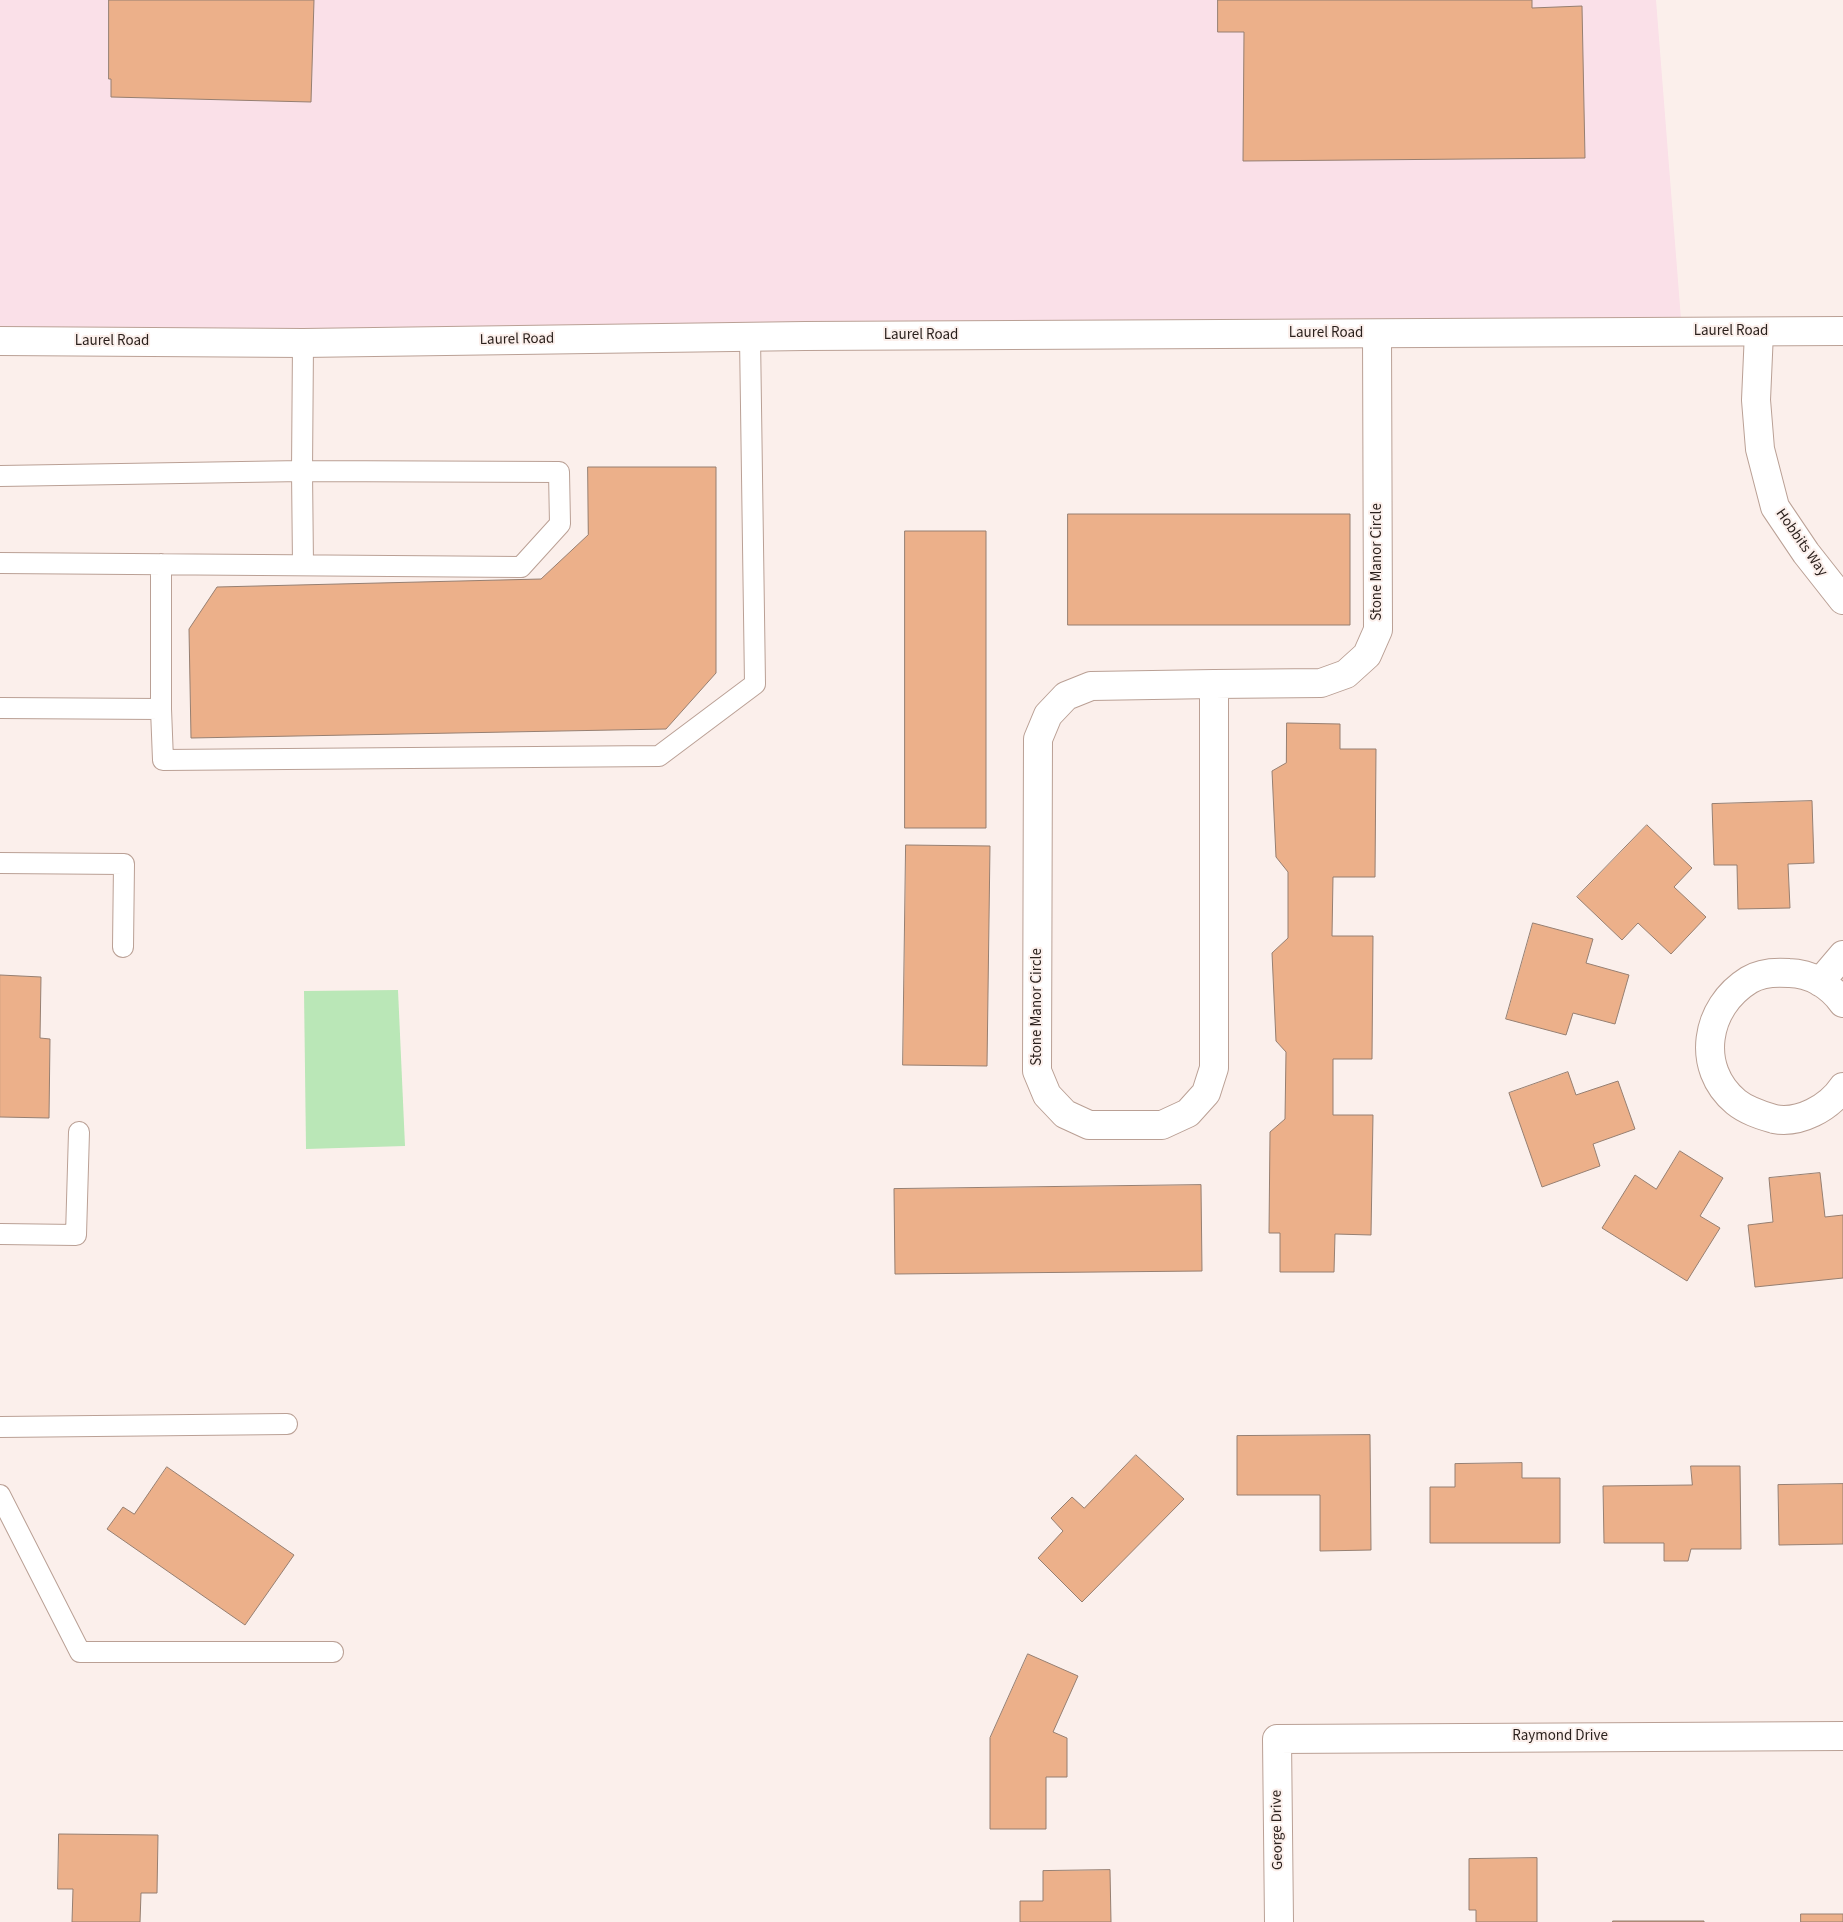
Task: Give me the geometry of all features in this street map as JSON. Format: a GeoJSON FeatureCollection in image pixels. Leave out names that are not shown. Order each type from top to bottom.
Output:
{"type":"FeatureCollection","features":[{"type":"Feature","properties":{"kind":"street","name":"Laurel Road"},"geometry":{"type":"LineString","coordinates":[[0,341],[303,343],[750,337],[1843,331]]}},
{"type":"Feature","properties":{"kind":"street","name":"Hobbits Way"},"geometry":{"type":"LineString","coordinates":[[1759,332],[1756,400],[1758,429],[1760,449],[1774,507],[1806,553],[1843,600]]}},
{"type":"Feature","properties":{"kind":"street","name":"Stone Manor Circle"},"geometry":{"type":"LineString","coordinates":[[1214,684],[1214,1068],[1206,1093],[1188,1113],[1162,1125],[1089,1125],[1064,1114],[1047,1095],[1037,1071],[1038,739],[1048,715],[1066,696],[1091,686],[1214,684],[1322,683],[1346,674],[1367,655],[1378,630],[1377,334]]}},
{"type":"Feature","properties":{"kind":"street"},"geometry":{"type":"LineString","coordinates":[[1820,982],[1843,955]]}},
{"type":"Feature","properties":{"kind":"street"},"geometry":{"type":"LineString","coordinates":[[1843,1003],[1838,996],[1820,982],[1798,973],[1774,972],[1750,979],[1730,994],[1716,1014],[1709,1037],[1711,1062],[1720,1084],[1736,1102],[1757,1114],[1778,1120],[1800,1117],[1821,1109],[1838,1095],[1843,1087]]}},
{"type":"Feature","properties":{"kind":"street","name":"Raymond Drive"},"geometry":{"type":"LineString","coordinates":[[1277,1739],[1843,1736]]}},
{"type":"Feature","properties":{"kind":"street","name":"George Drive"},"geometry":{"type":"LineString","coordinates":[[1277,1739],[1279,1922]]}},
{"type":"Feature","properties":{"kind":"lane"},"geometry":{"type":"LineString","coordinates":[[160,564],[163,760],[659,756],[755,684],[750,337]]}},
{"type":"Feature","properties":{"kind":"lane"},"geometry":{"type":"LineString","coordinates":[[303,343],[303,565]]}},
{"type":"Feature","properties":{"kind":"lane"},"geometry":{"type":"LineString","coordinates":[[0,476],[302,471],[559,472],[560,524],[521,567],[0,563]]}},
{"type":"Feature","properties":{"kind":"lane"},"geometry":{"type":"LineString","coordinates":[[0,708],[161,709]]}},
{"type":"Feature","properties":{"kind":"lane"},"geometry":{"type":"LineString","coordinates":[[0,863],[124,864],[123,947]]}},
{"type":"Feature","properties":{"kind":"lane"},"geometry":{"type":"LineString","coordinates":[[0,1234],[76,1235],[79,1132]]}},
{"type":"Feature","properties":{"kind":"lane"},"geometry":{"type":"LineString","coordinates":[[0,1427],[287,1424]]}},
{"type":"Feature","properties":{"kind":"lane"},"geometry":{"type":"LineString","coordinates":[[0,1495],[80,1652],[333,1652]]}},
{"type":"Feature","properties":{"kind":"shaded area"},"geometry":{"type":"Polygon","coordinates":[[[0,0],[1656,0],[1682,332],[0,341],[0,0]]]}},
{"type":"Feature","properties":{"kind":"green space"},"geometry":{"type":"Polygon","coordinates":[[[398,990],[405,1146],[306,1149],[304,991],[398,990]]]}},
{"type":"Feature","properties":{"kind":"building"},"geometry":{"type":"Polygon","coordinates":[[[109,0],[314,0],[311,102],[111,97],[111,79],[109,79],[109,0]]]}},
{"type":"Feature","properties":{"kind":"building"},"geometry":{"type":"Polygon","coordinates":[[[1218,0],[1532,0],[1532,8],[1582,6],[1585,158],[1243,161],[1244,32],[1218,32],[1218,0]]]}},
{"type":"Feature","properties":{"kind":"building"},"geometry":{"type":"Polygon","coordinates":[[[588,467],[716,467],[716,673],[666,729],[191,738],[189,629],[217,587],[541,579],[588,535],[588,467]]]}},
{"type":"Feature","properties":{"kind":"building"},"geometry":{"type":"Polygon","coordinates":[[[1068,514],[1350,514],[1350,625],[1068,625],[1068,514]]]}},
{"type":"Feature","properties":{"kind":"building"},"geometry":{"type":"Polygon","coordinates":[[[905,531],[986,531],[986,828],[905,828],[905,531]]]}},
{"type":"Feature","properties":{"kind":"building"},"geometry":{"type":"Polygon","coordinates":[[[1287,723],[1340,724],[1340,749],[1376,749],[1375,877],[1333,877],[1332,936],[1373,936],[1372,1059],[1333,1059],[1333,1115],[1373,1115],[1371,1235],[1335,1234],[1334,1272],[1280,1272],[1280,1233],[1269,1233],[1270,1132],[1285,1119],[1286,1052],[1276,1041],[1272,953],[1288,938],[1288,872],[1276,857],[1272,771],[1286,763],[1287,723]]]}},
{"type":"Feature","properties":{"kind":"building"},"geometry":{"type":"Polygon","coordinates":[[[1812,801],[1814,863],[1788,864],[1790,908],[1738,909],[1737,865],[1714,865],[1712,804],[1812,801]]]}},
{"type":"Feature","properties":{"kind":"building"},"geometry":{"type":"Polygon","coordinates":[[[1647,825],[1692,868],[1674,887],[1706,917],[1671,954],[1638,923],[1622,940],[1577,897],[1647,825]]]}},
{"type":"Feature","properties":{"kind":"building"},"geometry":{"type":"Polygon","coordinates":[[[906,845],[990,846],[987,1066],[903,1065],[906,845]]]}},
{"type":"Feature","properties":{"kind":"building"},"geometry":{"type":"Polygon","coordinates":[[[1533,923],[1593,939],[1586,963],[1629,975],[1615,1024],[1573,1013],[1566,1035],[1506,1019],[1533,923]]]}},
{"type":"Feature","properties":{"kind":"building"},"geometry":{"type":"Polygon","coordinates":[[[0,975],[41,977],[40,1038],[50,1039],[49,1118],[0,1117],[0,975]]]}},
{"type":"Feature","properties":{"kind":"building"},"geometry":{"type":"Polygon","coordinates":[[[1568,1072],[1576,1095],[1618,1081],[1635,1129],[1593,1144],[1600,1166],[1542,1187],[1509,1093],[1568,1072]]]}},
{"type":"Feature","properties":{"kind":"building"},"geometry":{"type":"Polygon","coordinates":[[[1680,1151],[1723,1178],[1700,1216],[1720,1228],[1687,1281],[1602,1228],[1635,1175],[1656,1189],[1680,1151]]]}},
{"type":"Feature","properties":{"kind":"building"},"geometry":{"type":"Polygon","coordinates":[[[1820,1173],[1825,1217],[1843,1215],[1843,1278],[1755,1287],[1748,1225],[1773,1222],[1769,1178],[1820,1173]]]}},
{"type":"Feature","properties":{"kind":"building"},"geometry":{"type":"Polygon","coordinates":[[[1201,1185],[1202,1271],[895,1274],[894,1189],[1201,1185]]]}},
{"type":"Feature","properties":{"kind":"building"},"geometry":{"type":"Polygon","coordinates":[[[1370,1435],[1371,1550],[1320,1551],[1320,1495],[1237,1495],[1237,1436],[1370,1435]]]}},
{"type":"Feature","properties":{"kind":"building"},"geometry":{"type":"Polygon","coordinates":[[[1136,1455],[1184,1499],[1082,1602],[1038,1558],[1063,1531],[1051,1518],[1072,1497],[1084,1508],[1136,1455]]]}},
{"type":"Feature","properties":{"kind":"building"},"geometry":{"type":"Polygon","coordinates":[[[1522,1463],[1522,1478],[1560,1478],[1560,1543],[1430,1543],[1430,1487],[1455,1487],[1455,1464],[1522,1463]]]}},
{"type":"Feature","properties":{"kind":"building"},"geometry":{"type":"Polygon","coordinates":[[[1691,1466],[1740,1466],[1741,1549],[1691,1549],[1688,1561],[1664,1561],[1664,1543],[1604,1543],[1603,1486],[1692,1485],[1691,1466]]]}},
{"type":"Feature","properties":{"kind":"building"},"geometry":{"type":"Polygon","coordinates":[[[167,1467],[294,1555],[245,1625],[107,1529],[123,1507],[134,1514],[167,1467]]]}},
{"type":"Feature","properties":{"kind":"building"},"geometry":{"type":"Polygon","coordinates":[[[1843,1484],[1843,1544],[1779,1545],[1778,1485],[1843,1484]]]}},
{"type":"Feature","properties":{"kind":"building"},"geometry":{"type":"Polygon","coordinates":[[[1028,1654],[1078,1676],[1053,1732],[1067,1738],[1067,1777],[1046,1777],[1046,1829],[990,1829],[990,1738],[1028,1654]]]}},
{"type":"Feature","properties":{"kind":"building"},"geometry":{"type":"Polygon","coordinates":[[[59,1834],[158,1835],[157,1893],[141,1893],[140,1922],[72,1922],[73,1889],[58,1889],[59,1834]]]}},
{"type":"Feature","properties":{"kind":"building"},"geometry":{"type":"Polygon","coordinates":[[[1537,1858],[1537,1922],[1476,1922],[1476,1910],[1469,1910],[1469,1859],[1537,1858]]]}},
{"type":"Feature","properties":{"kind":"building"},"geometry":{"type":"Polygon","coordinates":[[[1110,1870],[1111,1922],[1020,1922],[1020,1901],[1043,1901],[1043,1871],[1110,1870]]]}},
{"type":"Feature","properties":{"kind":"building"},"geometry":{"type":"Polygon","coordinates":[[[1801,1914],[1843,1914],[1843,1922],[1801,1922],[1801,1914]]]}},
{"type":"Feature","properties":{"kind":"building"},"geometry":{"type":"Polygon","coordinates":[[[1704,1921],[1704,1922],[1613,1922],[1704,1921]]]}}]}
